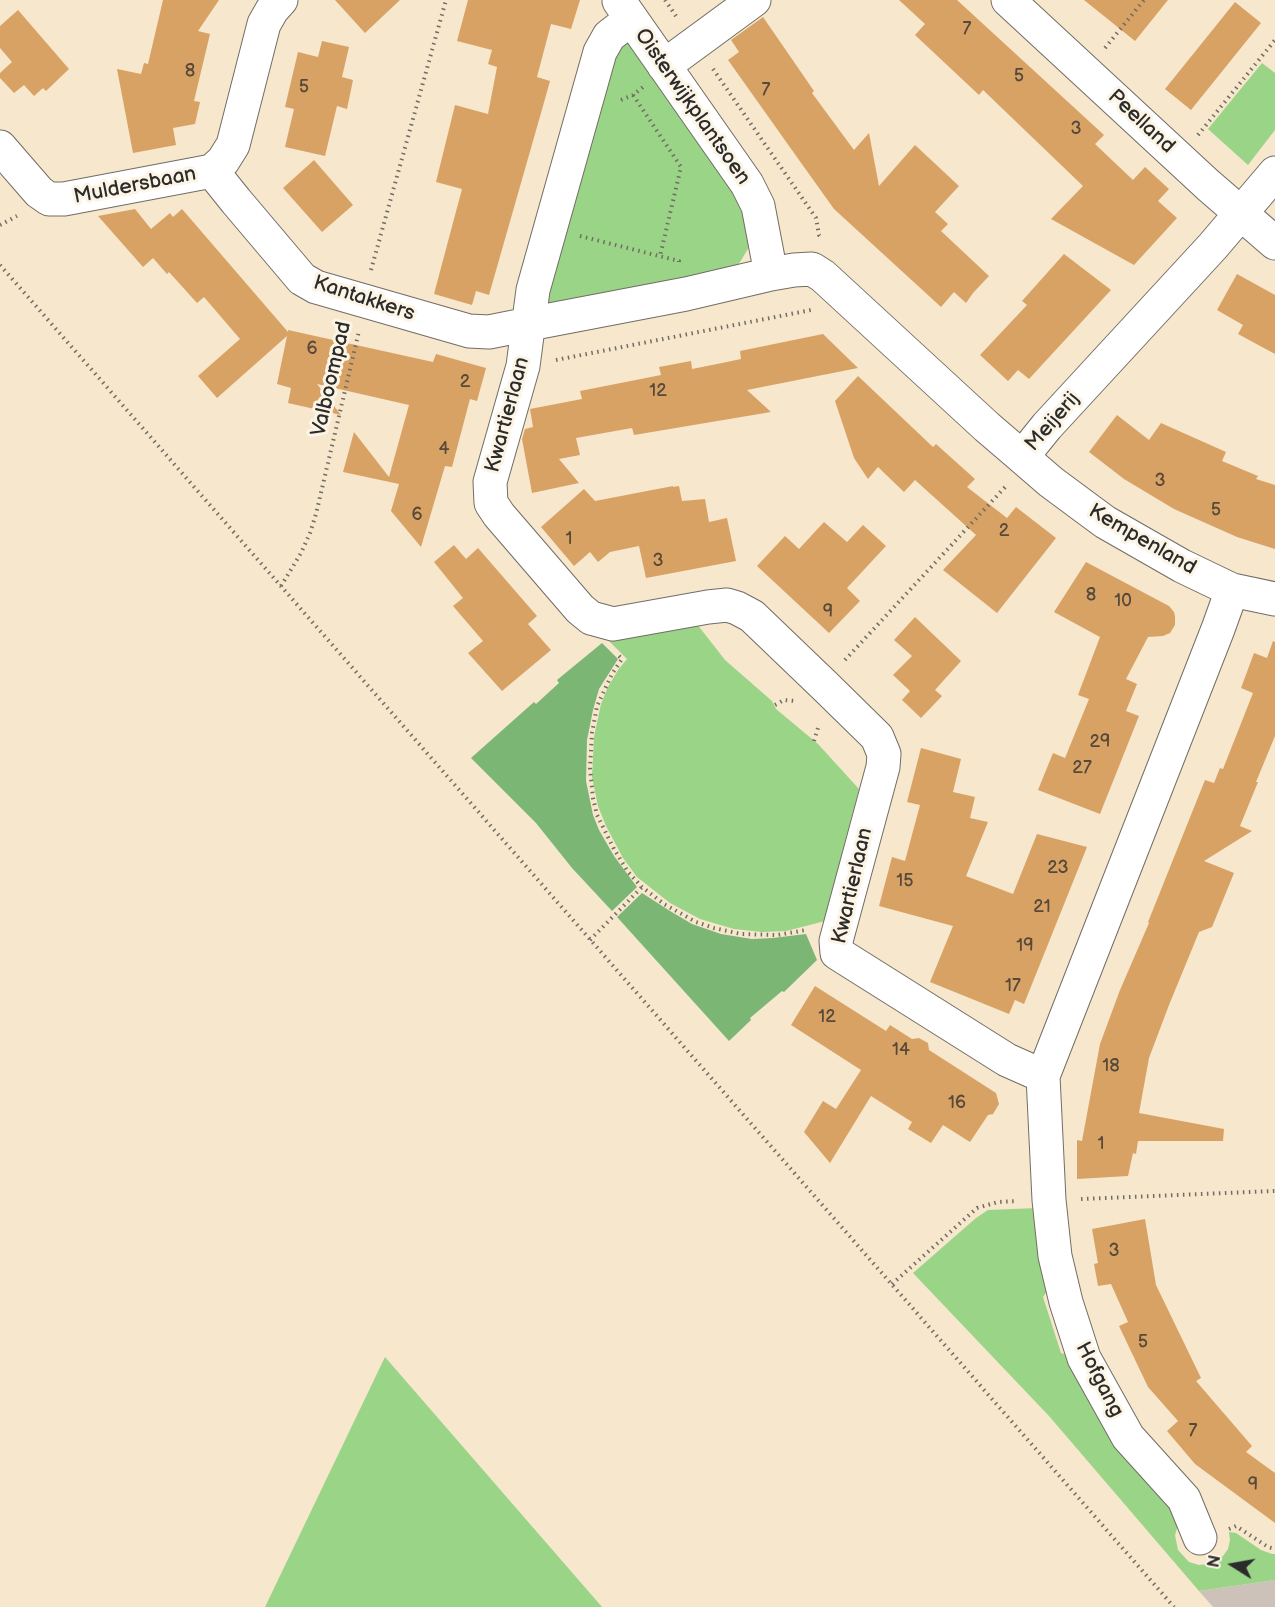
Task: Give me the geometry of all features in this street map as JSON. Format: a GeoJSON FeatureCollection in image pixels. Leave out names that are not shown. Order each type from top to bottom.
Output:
{"type":"FeatureCollection","features":[{"type":"Feature","properties":{"kind":"street","name":"Muldersbaan"},"geometry":{"type":"LineString","coordinates":[[0,147],[39,192],[50,199],[64,199],[212,171],[224,161],[233,145],[264,24],[281,0]]}},
{"type":"Feature","properties":{"kind":"street"},"geometry":{"type":"LineString","coordinates":[[664,66],[754,0]]}},
{"type":"Feature","properties":{"kind":"street","name":"Peelland"},"geometry":{"type":"LineString","coordinates":[[1008,0],[1208,185],[1275,243]]}},
{"type":"Feature","properties":{"kind":"street","name":"Oisterwijkplantsoen"},"geometry":{"type":"LineString","coordinates":[[529,324],[533,290],[600,52],[624,9],[747,184],[758,206],[771,274]]}},
{"type":"Feature","properties":{"kind":"street","name":"Kantakkers"},"geometry":{"type":"LineString","coordinates":[[212,171],[303,279],[316,287],[469,331],[489,332],[529,324]]}},
{"type":"Feature","properties":{"kind":"street","name":"Meijerij"},"geometry":{"type":"LineString","coordinates":[[771,274],[812,269],[823,276],[1025,460],[1047,426],[1213,246],[1275,173]]}},
{"type":"Feature","properties":{"kind":"street"},"geometry":{"type":"LineString","coordinates":[[529,324],[686,294],[771,274]]}},
{"type":"Feature","properties":{"kind":"street","name":"Kwartierlaan"},"geometry":{"type":"LineString","coordinates":[[529,324],[523,366],[490,482],[491,503],[499,516],[580,609],[591,618],[614,624],[708,607],[726,605],[737,608],[752,616],[877,737],[884,754],[883,767],[836,940],[837,953],[1007,1060],[1043,1076]]}},
{"type":"Feature","properties":{"kind":"street","name":"Kempenland"},"geometry":{"type":"LineString","coordinates":[[1025,460],[1105,522],[1182,566],[1232,590],[1275,599]]}},
{"type":"Feature","properties":{"kind":"street"},"geometry":{"type":"LineString","coordinates":[[1043,1076],[1232,590]]}},
{"type":"Feature","properties":{"kind":"street","name":"Hofgang"},"geometry":{"type":"LineString","coordinates":[[1043,1076],[1049,1200],[1058,1268],[1084,1358],[1128,1437],[1184,1500],[1200,1538]]}},
{"type":"Feature","properties":{"kind":"path","name":"Valboompad"},"geometry":{"type":"LineString","coordinates":[[281,586],[301,553],[316,514],[362,317],[369,276],[446,0]]}},
{"type":"Feature","properties":{"kind":"path"},"geometry":{"type":"LineString","coordinates":[[665,0],[816,218],[819,235],[826,242]]}},
{"type":"Feature","properties":{"kind":"path"},"geometry":{"type":"LineString","coordinates":[[1086,72],[1144,0]]}},
{"type":"Feature","properties":{"kind":"path"},"geometry":{"type":"LineString","coordinates":[[1179,158],[1275,40]]}},
{"type":"Feature","properties":{"kind":"path"},"geometry":{"type":"LineString","coordinates":[[589,93],[617,101],[633,95],[657,76],[664,66]]}},
{"type":"Feature","properties":{"kind":"path"},"geometry":{"type":"LineString","coordinates":[[633,95],[681,166],[660,256]]}},
{"type":"Feature","properties":{"kind":"path"},"geometry":{"type":"LineString","coordinates":[[550,229],[679,261],[686,294]]}},
{"type":"Feature","properties":{"kind":"path"},"geometry":{"type":"LineString","coordinates":[[0,265],[1174,1607]]}},
{"type":"Feature","properties":{"kind":"path"},"geometry":{"type":"LineString","coordinates":[[523,366],[853,303]]}},
{"type":"Feature","properties":{"kind":"path"},"geometry":{"type":"LineString","coordinates":[[825,686],[830,676],[1025,460]]}},
{"type":"Feature","properties":{"kind":"path"},"geometry":{"type":"LineString","coordinates":[[601,622],[605,642],[622,659],[597,706],[592,733],[593,798],[597,815],[628,872],[642,887],[664,904],[696,922],[714,928],[741,934],[777,935],[842,921]]}},
{"type":"Feature","properties":{"kind":"path"},"geometry":{"type":"LineString","coordinates":[[590,940],[642,887]]}},
{"type":"Feature","properties":{"kind":"path"},"geometry":{"type":"LineString","coordinates":[[892,1284],[977,1208],[998,1202],[1275,1191]]}},
{"type":"Feature","properties":{"kind":"path"},"geometry":{"type":"LineString","coordinates":[[1200,1538],[1236,1526],[1268,1547],[1275,1549]]}},
{"type":"Feature","properties":{"kind":"shaded area"},"geometry":{"type":"Polygon","coordinates":[[[1275,1580],[1275,1607],[1213,1607],[1199,1591],[1275,1580]]]}},
{"type":"Feature","properties":{"kind":"green space"},"geometry":{"type":"Polygon","coordinates":[[[628,41],[744,201],[751,239],[749,247],[733,270],[549,304],[545,300],[610,52],[628,41]]]}},
{"type":"Feature","properties":{"kind":"green space"},"geometry":{"type":"Polygon","coordinates":[[[1262,63],[1275,73],[1275,130],[1248,165],[1208,129],[1262,63]]]}},
{"type":"Feature","properties":{"kind":"green space"},"geometry":{"type":"Polygon","coordinates":[[[693,619],[725,660],[772,701],[776,709],[818,744],[859,789],[842,853],[847,866],[833,919],[786,931],[762,932],[734,929],[700,919],[670,903],[637,877],[623,858],[606,826],[598,806],[592,777],[594,737],[601,704],[608,687],[627,659],[608,640],[693,619]]]}},
{"type":"Feature","properties":{"kind":"green space"},"geometry":{"type":"Polygon","coordinates":[[[602,643],[618,659],[599,689],[593,710],[587,740],[586,781],[593,815],[599,830],[614,856],[637,887],[612,911],[572,868],[536,823],[471,758],[534,702],[536,704],[559,683],[557,680],[602,643]]]}},
{"type":"Feature","properties":{"kind":"green space"},"geometry":{"type":"Polygon","coordinates":[[[642,893],[692,924],[721,934],[752,939],[806,934],[817,960],[784,992],[782,991],[750,1018],[751,1020],[729,1041],[617,917],[642,893]]]}},
{"type":"Feature","properties":{"kind":"green space"},"geometry":{"type":"Polygon","coordinates":[[[1039,1208],[1051,1286],[1043,1297],[1061,1353],[1074,1357],[1180,1518],[1175,1535],[1178,1550],[1189,1562],[1199,1565],[1209,1564],[1223,1556],[1228,1549],[1229,1532],[1236,1533],[1261,1550],[1275,1554],[1275,1580],[1199,1591],[1049,1416],[913,1273],[988,1210],[1039,1208]]]}},
{"type":"Feature","properties":{"kind":"green space"},"geometry":{"type":"Polygon","coordinates":[[[385,1357],[602,1607],[265,1607],[385,1357]]]}},
{"type":"Feature","properties":{"kind":"building"},"geometry":{"type":"Polygon","coordinates":[[[163,0],[219,0],[198,31],[210,34],[194,101],[200,102],[195,124],[173,128],[176,145],[133,153],[117,69],[141,74],[144,63],[148,64],[163,0]]]}},
{"type":"Feature","properties":{"kind":"building"},"geometry":{"type":"Polygon","coordinates":[[[335,0],[400,0],[365,33],[335,0]]]}},
{"type":"Feature","properties":{"kind":"building"},"geometry":{"type":"Polygon","coordinates":[[[468,0],[580,0],[571,29],[551,24],[537,77],[550,81],[543,106],[489,295],[476,291],[472,305],[434,294],[462,189],[436,182],[455,105],[488,114],[497,67],[488,64],[492,50],[457,41],[468,0]]]}},
{"type":"Feature","properties":{"kind":"building"},"geometry":{"type":"Polygon","coordinates":[[[899,0],[957,0],[1104,135],[1095,144],[1133,180],[1145,167],[1169,189],[1158,201],[1177,218],[1134,265],[1051,219],[1083,186],[983,90],[979,95],[915,35],[925,24],[899,0]]]}},
{"type":"Feature","properties":{"kind":"building"},"geometry":{"type":"Polygon","coordinates":[[[1084,0],[1168,0],[1135,41],[1084,0]]]}},
{"type":"Feature","properties":{"kind":"building"},"geometry":{"type":"Polygon","coordinates":[[[1235,2],[1261,23],[1191,110],[1165,89],[1235,2]]]}},
{"type":"Feature","properties":{"kind":"building"},"geometry":{"type":"Polygon","coordinates":[[[18,10],[69,69],[46,91],[43,88],[34,96],[24,85],[14,93],[0,78],[0,73],[12,62],[0,48],[0,26],[18,10]]]}},
{"type":"Feature","properties":{"kind":"building"},"geometry":{"type":"Polygon","coordinates":[[[763,17],[814,91],[812,93],[854,150],[869,133],[879,186],[915,145],[959,186],[935,212],[948,224],[941,231],[989,276],[966,303],[954,292],[941,307],[834,209],[728,60],[739,52],[731,40],[763,17]]]}},
{"type":"Feature","properties":{"kind":"building"},"geometry":{"type":"Polygon","coordinates":[[[322,41],[349,47],[342,77],[353,80],[347,109],[337,106],[325,156],[285,147],[294,109],[285,107],[298,52],[318,57],[322,41]]]}},
{"type":"Feature","properties":{"kind":"building"},"geometry":{"type":"Polygon","coordinates":[[[314,160],[353,205],[322,232],[283,188],[314,160]]]}},
{"type":"Feature","properties":{"kind":"building"},"geometry":{"type":"Polygon","coordinates":[[[135,209],[151,229],[170,213],[173,217],[182,209],[288,332],[288,330],[433,362],[436,354],[486,368],[477,401],[470,399],[452,467],[445,466],[421,547],[391,511],[399,484],[343,472],[354,432],[389,477],[409,405],[317,384],[341,415],[288,403],[291,388],[277,384],[287,336],[217,398],[198,376],[240,339],[204,297],[197,303],[153,258],[143,267],[98,216],[135,209]]]}},
{"type":"Feature","properties":{"kind":"building"},"geometry":{"type":"Polygon","coordinates":[[[1064,254],[1111,290],[1029,379],[1018,370],[1008,381],[980,355],[1027,305],[1022,301],[1064,254]]]}},
{"type":"Feature","properties":{"kind":"building"},"geometry":{"type":"Polygon","coordinates":[[[1237,274],[1275,295],[1275,354],[1238,334],[1243,325],[1217,310],[1237,274]]]}},
{"type":"Feature","properties":{"kind":"building"},"geometry":{"type":"Polygon","coordinates":[[[823,334],[858,368],[747,390],[771,412],[634,435],[632,428],[576,438],[580,455],[559,459],[579,483],[532,493],[522,439],[525,429],[533,427],[530,409],[582,399],[580,391],[661,375],[659,367],[691,361],[692,369],[717,364],[741,359],[740,351],[823,334]]]}},
{"type":"Feature","properties":{"kind":"building"},"geometry":{"type":"Polygon","coordinates":[[[858,376],[933,447],[936,444],[975,479],[967,487],[1007,518],[1016,507],[1056,538],[997,613],[943,570],[976,535],[915,480],[904,492],[878,467],[868,479],[854,458],[835,401],[858,376]]]}},
{"type":"Feature","properties":{"kind":"building"},"geometry":{"type":"Polygon","coordinates":[[[1117,415],[1149,440],[1161,423],[1226,452],[1222,461],[1258,476],[1256,479],[1275,485],[1275,549],[1237,537],[1174,509],[1124,479],[1089,452],[1117,415]]]}},
{"type":"Feature","properties":{"kind":"building"},"geometry":{"type":"Polygon","coordinates":[[[679,486],[682,501],[705,499],[709,522],[727,518],[736,561],[646,578],[639,546],[610,552],[598,562],[590,552],[574,566],[541,527],[584,489],[595,501],[679,486]]]}},
{"type":"Feature","properties":{"kind":"building"},"geometry":{"type":"Polygon","coordinates":[[[824,522],[847,542],[863,525],[886,546],[847,588],[860,601],[829,633],[757,566],[785,536],[799,549],[824,522]]]}},
{"type":"Feature","properties":{"kind":"building"},"geometry":{"type":"Polygon","coordinates":[[[454,545],[466,559],[478,548],[537,616],[528,624],[551,650],[502,691],[468,653],[483,641],[453,606],[463,598],[434,562],[454,545]]]}},
{"type":"Feature","properties":{"kind":"building"},"geometry":{"type":"Polygon","coordinates":[[[1086,562],[1169,606],[1175,616],[1175,625],[1170,633],[1148,637],[1126,679],[1137,684],[1126,711],[1139,716],[1100,814],[1038,790],[1053,753],[1065,758],[1089,699],[1078,695],[1100,637],[1054,612],[1086,562]]]}},
{"type":"Feature","properties":{"kind":"building"},"geometry":{"type":"Polygon","coordinates":[[[915,617],[961,661],[935,690],[942,696],[921,718],[902,700],[910,691],[893,675],[912,656],[894,640],[915,617]]]}},
{"type":"Feature","properties":{"kind":"building"},"geometry":{"type":"Polygon","coordinates":[[[1273,641],[1275,642],[1275,736],[1240,826],[1252,831],[1204,861],[1234,873],[1212,927],[1199,932],[1169,1005],[1149,1058],[1139,1113],[1224,1129],[1223,1141],[1138,1141],[1128,1176],[1077,1179],[1077,1140],[1082,1141],[1100,1044],[1205,780],[1214,783],[1220,768],[1223,769],[1253,693],[1241,688],[1254,653],[1267,658],[1273,641]]]}},
{"type":"Feature","properties":{"kind":"building"},"geometry":{"type":"Polygon","coordinates":[[[921,748],[961,759],[953,792],[975,797],[970,818],[988,822],[966,876],[1013,894],[1037,834],[1087,847],[1024,1004],[1015,1000],[1009,1014],[930,982],[953,926],[879,906],[892,857],[905,861],[920,805],[907,802],[921,748]]]}},
{"type":"Feature","properties":{"kind":"building"},"geometry":{"type":"Polygon","coordinates":[[[815,986],[886,1031],[890,1025],[912,1039],[919,1038],[928,1043],[929,1050],[996,1093],[999,1104],[993,1114],[988,1115],[970,1142],[943,1125],[931,1143],[908,1129],[912,1122],[871,1096],[830,1163],[804,1132],[823,1101],[836,1109],[861,1070],[791,1025],[815,986]]]}},
{"type":"Feature","properties":{"kind":"building"},"geometry":{"type":"Polygon","coordinates":[[[1145,1219],[1156,1285],[1201,1378],[1196,1381],[1252,1446],[1246,1452],[1275,1473],[1275,1523],[1195,1464],[1167,1431],[1178,1421],[1148,1387],[1119,1326],[1128,1322],[1111,1284],[1098,1286],[1094,1264],[1098,1263],[1092,1229],[1145,1219]]]}}]}
